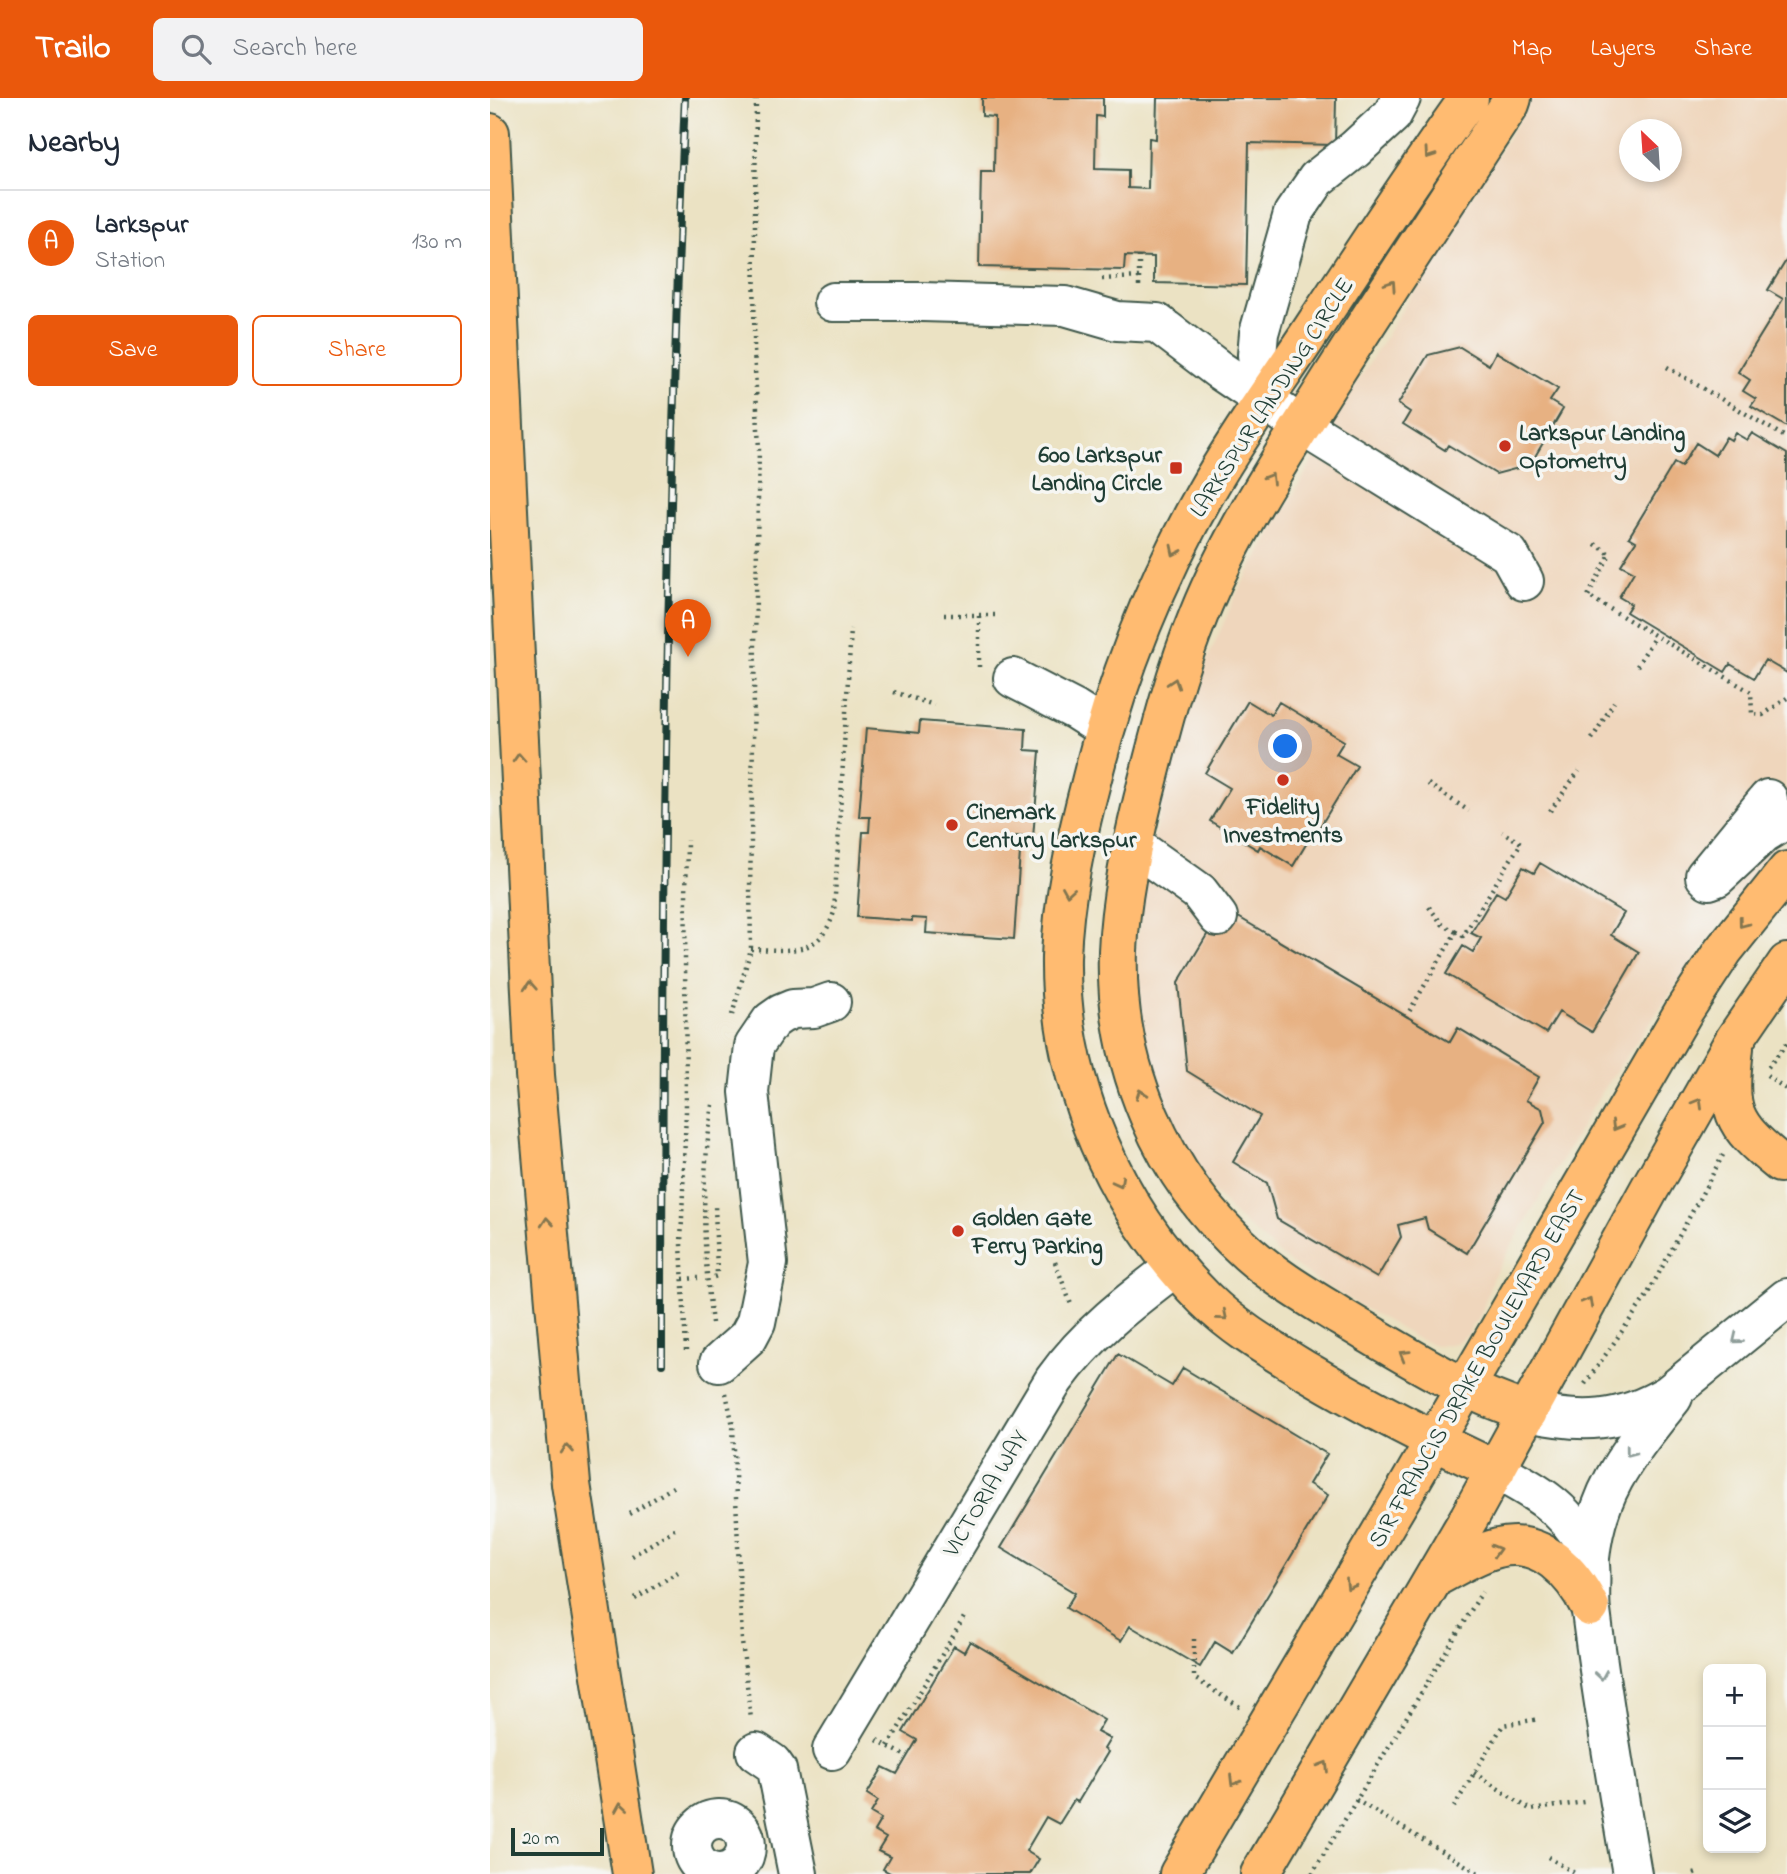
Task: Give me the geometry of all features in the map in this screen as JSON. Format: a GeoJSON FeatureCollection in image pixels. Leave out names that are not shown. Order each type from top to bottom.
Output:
{"type":"FeatureCollection","features":[{"type":"Feature","properties":{"kind":"main road","name":"LARKSPUR LANDING CIRCLE"},"geometry":{"type":"LineString","coordinates":[[1469,98],[1428,154],[1264,400],[1205,493],[1172,558],[1135,642],[1105,729],[1080,827],[1068,892],[1061,960],[1063,1004],[1072,1061],[1092,1126],[1138,1217],[1175,1267],[1206,1300],[1241,1330],[1376,1412],[1496,1470]]}},
{"type":"Feature","properties":{"kind":"main road","name":"LARKSPUR LANDING CIRCLE"},"geometry":{"type":"LineString","coordinates":[[1512,98],[1301,426],[1248,515],[1210,589],[1181,664],[1155,749],[1133,845],[1119,925],[1118,988],[1128,1054],[1146,1107],[1164,1148],[1185,1183],[1224,1231],[1250,1255],[1304,1295],[1464,1388],[1528,1412]]}},
{"type":"Feature","properties":{"kind":"main road"},"geometry":{"type":"LineString","coordinates":[[490,133],[537,1101],[571,1483],[632,1874]]}},
{"type":"Feature","properties":{"kind":"main road"},"geometry":{"type":"LineString","coordinates":[[1105,729],[1155,749]]}},
{"type":"Feature","properties":{"kind":"main road","name":"SIR FRANCIS DRAKE BOULEVARD EAST"},"geometry":{"type":"LineString","coordinates":[[1179,1874],[1703,980],[1743,923],[1787,871]]}},
{"type":"Feature","properties":{"kind":"main road"},"geometry":{"type":"LineString","coordinates":[[1260,1874],[1496,1470],[1661,1168],[1735,1039],[1787,963]]}},
{"type":"Feature","properties":{"kind":"main road"},"geometry":{"type":"LineString","coordinates":[[1063,1004],[1083,1005],[1091,1017],[1097,1057],[1117,1124],[1142,1171],[1185,1183],[1184,1234],[1175,1267]]}},
{"type":"Feature","properties":{"kind":"main road"},"geometry":{"type":"LineString","coordinates":[[1735,1039],[1731,1076],[1733,1108],[1745,1132],[1784,1166]]}},
{"type":"Feature","properties":{"kind":"main road"},"geometry":{"type":"LineString","coordinates":[[1175,1267],[1216,1251],[1250,1255]]}},
{"type":"Feature","properties":{"kind":"main road"},"geometry":{"type":"LineString","coordinates":[[1434,1578],[1497,1548],[1520,1546],[1541,1553],[1561,1565],[1578,1585],[1590,1607]]}},
{"type":"Feature","properties":{"kind":"street"},"geometry":{"type":"LineString","coordinates":[[1257,355],[1259,333],[1293,214],[1317,178],[1355,149],[1392,115],[1401,98]]}},
{"type":"Feature","properties":{"kind":"street"},"geometry":{"type":"LineString","coordinates":[[833,303],[922,302],[1065,306],[1117,321],[1157,323],[1219,370],[1301,426],[1509,554],[1524,581]]}},
{"type":"Feature","properties":{"kind":"street"},"geometry":{"type":"LineString","coordinates":[[996,673],[1075,710],[1105,729]]}},
{"type":"Feature","properties":{"kind":"street"},"geometry":{"type":"LineString","coordinates":[[1133,845],[1199,892],[1218,917]]}},
{"type":"Feature","properties":{"kind":"street"},"geometry":{"type":"LineString","coordinates":[[710,1371],[748,1337],[756,1322],[766,1279],[768,1263],[749,1093],[754,1046],[771,1021],[781,1014],[831,1002]]}},
{"type":"Feature","properties":{"kind":"street","name":"VICTORIA WAY"},"geometry":{"type":"LineString","coordinates":[[832,1750],[1041,1399],[1084,1341],[1175,1267]]}},
{"type":"Feature","properties":{"kind":"street"},"geometry":{"type":"LineString","coordinates":[[1528,1412],[1580,1420],[1614,1417],[1650,1405],[1669,1394],[1787,1298]]}},
{"type":"Feature","properties":{"kind":"street"},"geometry":{"type":"LineString","coordinates":[[1632,1874],[1590,1607],[1590,1558],[1603,1501],[1613,1477],[1687,1379]]}},
{"type":"Feature","properties":{"kind":"street"},"geometry":{"type":"LineString","coordinates":[[1496,1470],[1538,1493],[1559,1510],[1577,1533],[1590,1558]]}},
{"type":"Feature","properties":{"kind":"street"},"geometry":{"type":"LineString","coordinates":[[756,1752],[777,1770],[798,1874]]}},
{"type":"Feature","properties":{"kind":"path"},"geometry":{"type":"LineString","coordinates":[[756,98],[754,349],[759,449],[751,949],[803,949],[819,941],[832,919],[851,629]]}},
{"type":"Feature","properties":{"kind":"path"},"geometry":{"type":"LineString","coordinates":[[1139,256],[1139,280]]}},
{"type":"Feature","properties":{"kind":"path"},"geometry":{"type":"LineString","coordinates":[[1667,367],[1787,438]]}},
{"type":"Feature","properties":{"kind":"path"},"geometry":{"type":"LineString","coordinates":[[1595,544],[1610,554],[1588,596],[1751,692],[1752,714],[1763,715],[1787,698]]}},
{"type":"Feature","properties":{"kind":"path"},"geometry":{"type":"LineString","coordinates":[[944,615],[997,615]]}},
{"type":"Feature","properties":{"kind":"path"},"geometry":{"type":"LineString","coordinates":[[979,615],[996,673]]}},
{"type":"Feature","properties":{"kind":"path"},"geometry":{"type":"LineString","coordinates":[[1637,666],[1655,636]]}},
{"type":"Feature","properties":{"kind":"path"},"geometry":{"type":"LineString","coordinates":[[894,692],[934,705]]}},
{"type":"Feature","properties":{"kind":"path"},"geometry":{"type":"LineString","coordinates":[[1592,739],[1614,702]]}},
{"type":"Feature","properties":{"kind":"path"},"geometry":{"type":"LineString","coordinates":[[1550,811],[1579,771]]}},
{"type":"Feature","properties":{"kind":"path"},"geometry":{"type":"LineString","coordinates":[[1428,784],[1469,811]]}},
{"type":"Feature","properties":{"kind":"path"},"geometry":{"type":"LineString","coordinates":[[1429,907],[1443,924],[1463,936],[1521,844],[1502,832]]}},
{"type":"Feature","properties":{"kind":"path"},"geometry":{"type":"LineString","coordinates":[[687,840],[686,1111],[681,1244],[683,1279],[710,1371],[733,1426],[742,1642],[756,1752]]}},
{"type":"Feature","properties":{"kind":"path"},"geometry":{"type":"LineString","coordinates":[[1406,1017],[1456,932]]}},
{"type":"Feature","properties":{"kind":"path"},"geometry":{"type":"LineString","coordinates":[[1764,1072],[1787,1090]]}},
{"type":"Feature","properties":{"kind":"path"},"geometry":{"type":"LineString","coordinates":[[1583,1387],[1646,1297],[1727,1149]]}},
{"type":"Feature","properties":{"kind":"path"},"geometry":{"type":"LineString","coordinates":[[714,1277],[717,1276],[715,1203]]}},
{"type":"Feature","properties":{"kind":"path"},"geometry":{"type":"LineString","coordinates":[[1055,1262],[1084,1341]]}},
{"type":"Feature","properties":{"kind":"path"},"geometry":{"type":"LineString","coordinates":[[683,1279],[698,1278]]}},
{"type":"Feature","properties":{"kind":"path"},"geometry":{"type":"LineString","coordinates":[[630,1514],[673,1487]]}},
{"type":"Feature","properties":{"kind":"path"},"geometry":{"type":"LineString","coordinates":[[632,1556],[675,1529]]}},
{"type":"Feature","properties":{"kind":"path"},"geometry":{"type":"LineString","coordinates":[[635,1599],[678,1572]]}},
{"type":"Feature","properties":{"kind":"path"},"geometry":{"type":"LineString","coordinates":[[1312,1874],[1485,1583]]}},
{"type":"Feature","properties":{"kind":"path"},"geometry":{"type":"LineString","coordinates":[[888,1746],[966,1614]]}},
{"type":"Feature","properties":{"kind":"path"},"geometry":{"type":"LineString","coordinates":[[1194,1640],[1194,1678],[1267,1725]]}},
{"type":"Feature","properties":{"kind":"path"},"geometry":{"type":"LineString","coordinates":[[1454,1807],[1503,1725],[1539,1719]]}},
{"type":"Feature","properties":{"kind":"path"},"geometry":{"type":"LineString","coordinates":[[1474,1773],[1531,1810],[1586,1802]]}},
{"type":"Feature","properties":{"kind":"path"},"geometry":{"type":"LineString","coordinates":[[1356,1800],[1480,1874]]}},
{"type":"Feature","properties":{"kind":"path"},"geometry":{"type":"LineString","coordinates":[[1548,1857],[1576,1874]]}},
{"type":"Feature","properties":{"kind":"shaded area"},"geometry":{"type":"Polygon","coordinates":[[[1532,98],[1787,98],[1787,835],[1772,849],[1602,1091],[1492,1279],[1477,1321],[1472,1324],[1469,1334],[1455,1343],[1438,1346],[1416,1338],[1314,1279],[1285,1259],[1237,1217],[1215,1193],[1179,1140],[1154,1078],[1139,1017],[1135,955],[1145,873],[1169,776],[1205,665],[1237,593],[1357,383],[1532,98]]]}},
{"type":"Feature","properties":{"kind":"building"},"geometry":{"type":"Polygon","coordinates":[[[982,98],[1103,98],[1103,117],[1096,116],[1095,169],[1128,170],[1128,188],[1148,189],[1149,138],[1156,139],[1157,98],[1336,98],[1335,145],[1249,143],[1246,285],[1154,283],[1154,257],[1125,256],[1124,270],[979,267],[981,172],[994,172],[995,117],[982,116],[982,98]]]}},
{"type":"Feature","properties":{"kind":"building"},"geometry":{"type":"Polygon","coordinates":[[[1787,259],[1787,427],[1751,406],[1756,399],[1743,391],[1750,380],[1738,372],[1783,299],[1768,290],[1787,259]]]}},
{"type":"Feature","properties":{"kind":"building"},"geometry":{"type":"Polygon","coordinates":[[[1460,347],[1489,365],[1496,352],[1558,389],[1550,401],[1563,409],[1530,465],[1496,474],[1448,445],[1445,450],[1403,424],[1410,412],[1398,404],[1428,355],[1460,347]]]}},
{"type":"Feature","properties":{"kind":"building"},"geometry":{"type":"Polygon","coordinates":[[[1735,433],[1747,440],[1752,433],[1787,454],[1787,673],[1765,660],[1754,678],[1730,664],[1725,672],[1626,612],[1631,604],[1619,597],[1634,572],[1621,565],[1636,541],[1629,537],[1674,463],[1681,467],[1696,443],[1715,455],[1726,437],[1731,440],[1735,433]]]}},
{"type":"Feature","properties":{"kind":"building","name":"Fidelity Investments"},"geometry":{"type":"Polygon","coordinates":[[[1248,701],[1271,715],[1279,702],[1344,741],[1336,754],[1357,766],[1293,866],[1260,846],[1258,850],[1210,821],[1230,788],[1205,773],[1248,701]]]}},
{"type":"Feature","properties":{"kind":"building","name":"Cinemark Century Larkspur"},"geometry":{"type":"Polygon","coordinates":[[[920,721],[1026,729],[1025,750],[1040,751],[1033,838],[1016,836],[1015,851],[1020,852],[1014,939],[926,933],[927,919],[912,918],[912,921],[857,917],[863,832],[869,832],[870,817],[859,817],[866,728],[919,733],[920,721]]]}},
{"type":"Feature","properties":{"kind":"building"},"geometry":{"type":"Polygon","coordinates":[[[1540,863],[1624,913],[1611,935],[1639,952],[1592,1032],[1559,1012],[1546,1033],[1446,974],[1463,946],[1473,952],[1481,938],[1471,933],[1496,892],[1505,897],[1523,867],[1534,873],[1540,863]]]}},
{"type":"Feature","properties":{"kind":"building"},"geometry":{"type":"Polygon","coordinates":[[[1223,908],[1450,1042],[1458,1028],[1539,1077],[1526,1100],[1542,1109],[1545,1122],[1467,1253],[1428,1229],[1425,1218],[1398,1225],[1401,1237],[1377,1278],[1277,1219],[1267,1183],[1233,1162],[1260,1116],[1187,1071],[1178,983],[1223,908]]]}},
{"type":"Feature","properties":{"kind":"building"},"geometry":{"type":"Polygon","coordinates":[[[1118,1354],[1172,1386],[1183,1368],[1327,1454],[1309,1484],[1328,1495],[1233,1653],[1215,1642],[1200,1667],[1130,1626],[1121,1641],[1066,1608],[1075,1593],[1001,1548],[1118,1354]]]}},
{"type":"Feature","properties":{"kind":"building"},"geometry":{"type":"Polygon","coordinates":[[[970,1641],[1104,1720],[1097,1732],[1110,1739],[1104,1749],[1108,1752],[1078,1802],[1074,1800],[1059,1824],[1046,1817],[1026,1851],[1039,1859],[1030,1874],[892,1874],[883,1869],[890,1857],[878,1851],[886,1838],[874,1831],[881,1819],[871,1813],[878,1801],[867,1794],[883,1767],[897,1774],[917,1740],[903,1732],[954,1646],[964,1652],[970,1641]]]}},
{"type":"Feature","properties":{"kind":"railway"},"geometry":{"type":"LineString","coordinates":[[662,1364],[666,731],[673,414],[685,98]]}},
{"type":"Feature","properties":{"kind":"place","name":"Larkspur Landing Optometry"},"geometry":{"type":"Point","coordinates":[1505,446]}},
{"type":"Feature","properties":{"kind":"place","name":"600 Larkspur Landing Circle"},"geometry":{"type":"Point","coordinates":[1176,468]}},
{"type":"Feature","properties":{"kind":"place","name":"Larkspur"},"geometry":{"type":"Point","coordinates":[688,657]}},
{"type":"Feature","properties":{"kind":"place","name":"Fidelity Investments"},"geometry":{"type":"Point","coordinates":[1283,780]}},
{"type":"Feature","properties":{"kind":"place","name":"Cinemark Century Larkspur"},"geometry":{"type":"Point","coordinates":[952,825]}},
{"type":"Feature","properties":{"kind":"place","name":"Golden Gate Ferry Parking"},"geometry":{"type":"Point","coordinates":[958,1231]}}]}
